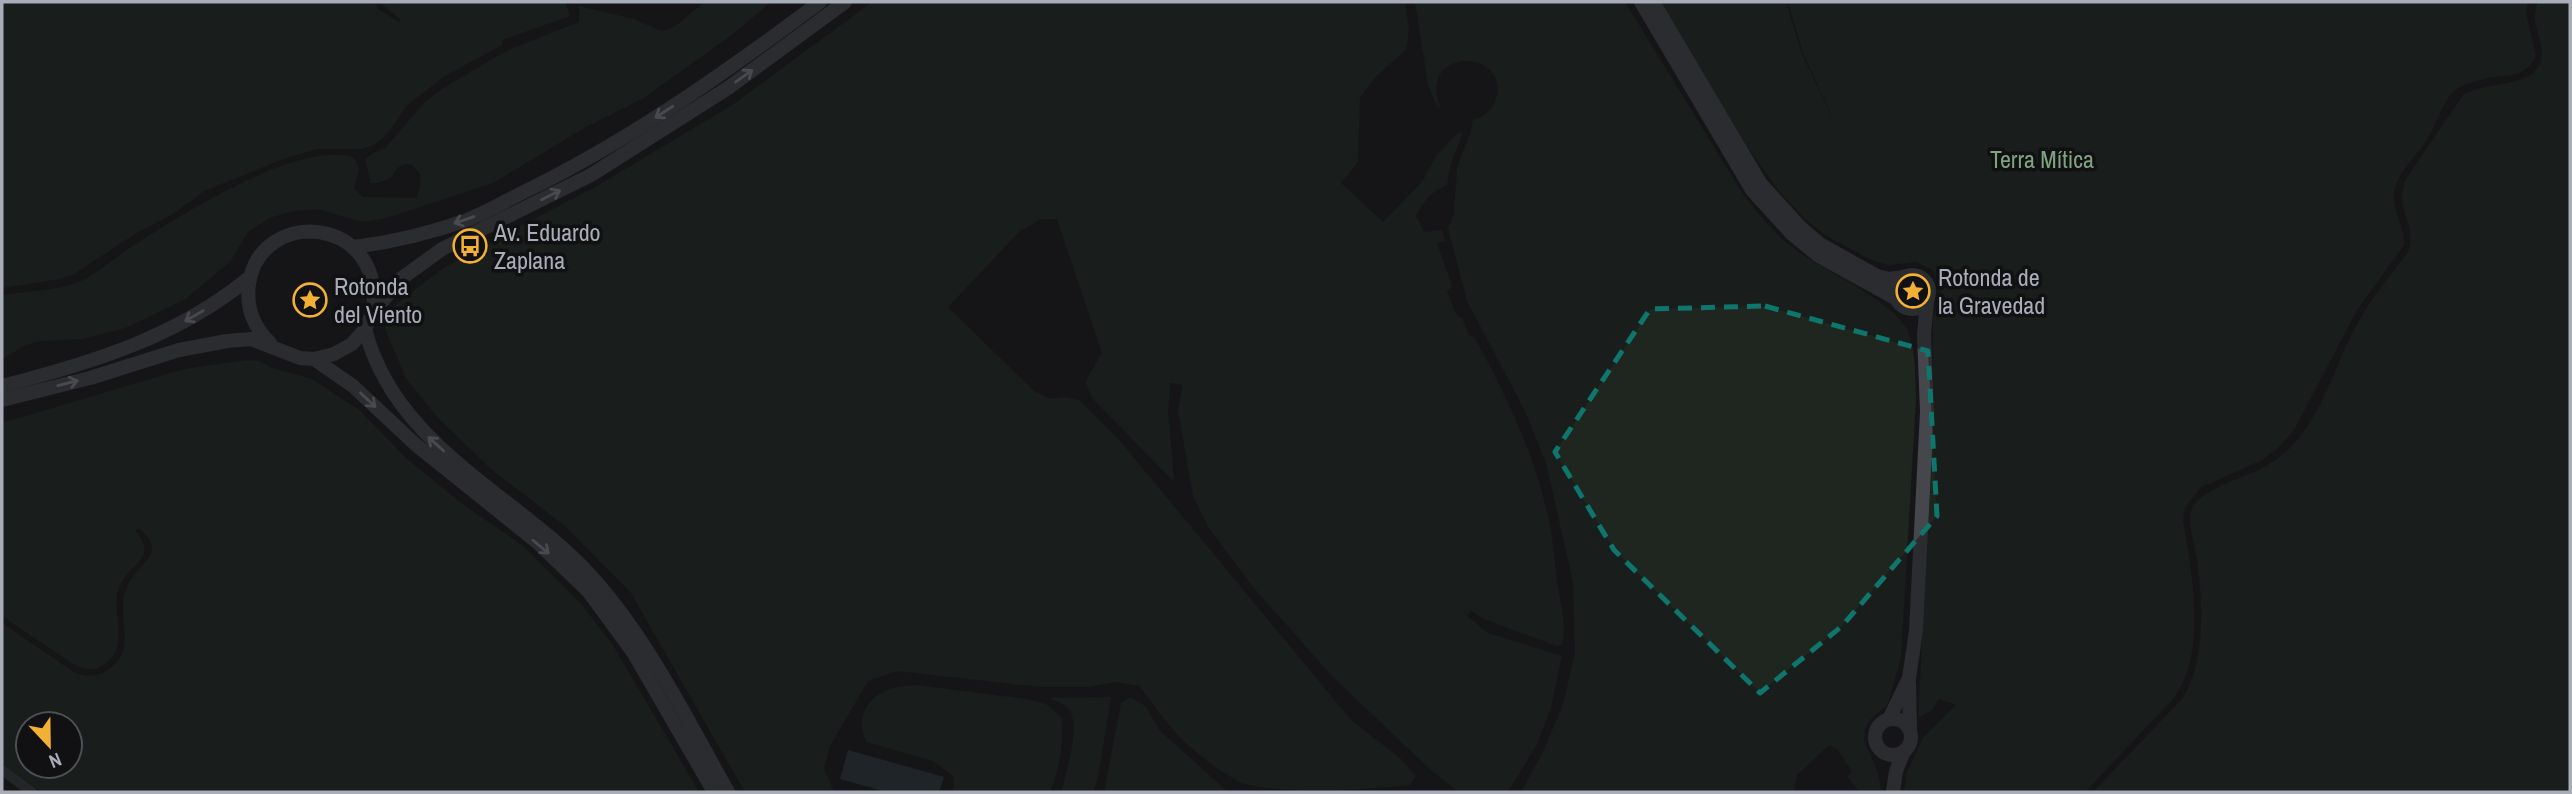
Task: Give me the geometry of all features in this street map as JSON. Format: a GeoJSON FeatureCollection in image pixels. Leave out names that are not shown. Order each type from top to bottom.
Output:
{"type":"FeatureCollection","features":[{"type":"Feature","properties":{"kind":"main road"},"geometry":{"type":"LineString","coordinates":[[354,247],[384,243],[469,219],[556,176],[620,141],[663,113],[734,66],[820,2]]}},
{"type":"Feature","properties":{"kind":"main road"},"geometry":{"type":"LineString","coordinates":[[2,400],[179,350],[227,341],[251,339],[300,358],[314,359],[334,354],[352,344],[365,329],[373,312],[402,278],[442,250],[591,175],[728,88],[845,2]]}},
{"type":"Feature","properties":{"kind":"main road"},"geometry":{"type":"LineString","coordinates":[[1641,2],[1752,190],[1792,234],[1819,256],[1901,303],[1919,307],[1927,301]]}},
{"type":"Feature","properties":{"kind":"main road"},"geometry":{"type":"LineString","coordinates":[[1653,2],[1761,184],[1800,227],[1820,244],[1877,276],[1889,279],[1912,275],[1923,278],[1929,287],[1924,347],[1927,411],[1916,631],[1909,678],[1911,739],[1904,751],[1893,789]]}},
{"type":"Feature","properties":{"kind":"main road"},"geometry":{"type":"LineString","coordinates":[[273,346],[260,332],[251,315],[247,296],[250,277],[259,258],[274,243],[294,233],[315,231],[336,236],[354,247],[365,260],[373,277],[373,312]]}},
{"type":"Feature","properties":{"kind":"main road"},"geometry":{"type":"LineString","coordinates":[[2,386],[77,366],[141,344],[203,312],[250,277]]}},
{"type":"Feature","properties":{"kind":"main road"},"geometry":{"type":"LineString","coordinates":[[1904,277],[1897,285],[1901,303],[1914,320],[1924,347]]}},
{"type":"Feature","properties":{"kind":"main road"},"geometry":{"type":"LineString","coordinates":[[365,329],[371,351],[392,391],[426,435],[462,468],[555,541],[609,597],[658,671],[728,792]]}},
{"type":"Feature","properties":{"kind":"main road"},"geometry":{"type":"LineString","coordinates":[[314,359],[353,386],[415,444],[537,542],[589,592],[633,652],[715,792]]}},
{"type":"Feature","properties":{"kind":"main road"},"geometry":{"type":"LineString","coordinates":[[1889,719],[1909,678]]}},
{"type":"Feature","properties":{"kind":"main road"},"geometry":{"type":"LineString","coordinates":[[1893,789],[1875,740],[1876,730],[1889,719],[1902,721],[1910,729]]}},
{"type":"Feature","properties":{"kind":"main road"},"geometry":{"type":"LineString","coordinates":[[1878,748],[1891,755],[1904,751]]}},
{"type":"Feature","properties":{"kind":"street"},"geometry":{"type":"LineString","coordinates":[[2,770],[32,792]]}},
{"type":"Feature","properties":{"kind":"highlighted area"},"geometry":{"type":"Polygon","coordinates":[[[1765,306],[1928,351],[1937,516],[1842,626],[1760,693],[1614,550],[1555,452],[1650,309],[1765,306]]]}},
{"type":"Feature","properties":{"kind":"green space"},"geometry":{"type":"Polygon","coordinates":[[[2,2],[374,2],[379,10],[399,22],[401,20],[379,2],[565,2],[570,16],[502,40],[502,45],[445,76],[406,106],[390,131],[374,145],[362,149],[317,149],[283,159],[204,191],[173,214],[135,234],[74,274],[60,279],[2,288],[2,2]]]}},
{"type":"Feature","properties":{"kind":"green space"},"geometry":{"type":"Polygon","coordinates":[[[706,2],[771,2],[733,34],[642,99],[586,127],[493,183],[386,218],[363,222],[318,209],[294,211],[269,218],[248,232],[230,262],[184,300],[125,328],[82,339],[40,341],[26,345],[2,359],[2,295],[58,288],[83,280],[207,201],[239,184],[303,159],[331,155],[354,158],[359,169],[354,189],[363,197],[417,198],[420,175],[411,164],[399,167],[392,177],[371,183],[365,160],[385,148],[427,100],[445,87],[506,51],[579,22],[579,6],[633,19],[661,31],[673,27],[706,2]]]}},
{"type":"Feature","properties":{"kind":"green space"},"geometry":{"type":"Polygon","coordinates":[[[872,2],[1405,2],[1409,30],[1406,50],[1376,76],[1360,97],[1358,162],[1341,183],[1383,222],[1422,182],[1436,156],[1458,133],[1463,132],[1451,163],[1447,185],[1428,197],[1416,216],[1424,232],[1442,230],[1445,241],[1437,243],[1452,286],[1447,292],[1457,316],[1462,318],[1469,335],[1475,338],[1497,380],[1534,467],[1551,529],[1563,620],[1562,645],[1557,646],[1484,619],[1471,611],[1467,616],[1488,633],[1562,656],[1551,707],[1537,744],[1508,792],[1459,792],[1434,773],[1333,677],[1254,588],[1209,528],[1193,496],[1178,410],[1183,385],[1170,383],[1168,414],[1174,478],[1172,480],[1093,399],[1085,382],[1102,353],[1057,219],[1042,219],[1020,231],[948,307],[1035,392],[1051,399],[1065,397],[1079,400],[1120,441],[1351,720],[1401,759],[1416,776],[1410,785],[1349,790],[1303,790],[1245,784],[1214,766],[1180,738],[1139,686],[1116,682],[1089,687],[1041,687],[897,671],[868,681],[830,746],[824,768],[834,792],[745,792],[631,593],[565,526],[491,469],[438,418],[406,378],[385,329],[392,308],[438,272],[466,255],[595,187],[731,106],[872,2]]]}},
{"type":"Feature","properties":{"kind":"green space"},"geometry":{"type":"Polygon","coordinates":[[[1415,2],[1625,2],[1744,196],[1761,217],[1793,248],[1875,298],[1902,322],[1909,334],[1914,358],[1916,399],[1901,657],[1888,704],[1869,721],[1864,741],[1878,773],[1882,792],[1857,792],[1847,776],[1852,771],[1837,749],[1829,745],[1797,775],[1795,792],[1521,792],[1541,756],[1563,705],[1575,652],[1573,582],[1546,463],[1524,409],[1467,301],[1448,228],[1454,214],[1457,167],[1473,120],[1488,113],[1495,103],[1497,82],[1490,70],[1479,63],[1465,61],[1452,64],[1441,73],[1436,87],[1438,108],[1428,85],[1415,2]]]}},
{"type":"Feature","properties":{"kind":"green space","name":"Terra Mítica"},"geometry":{"type":"Polygon","coordinates":[[[1660,2],[1786,2],[1802,54],[1838,129],[1803,53],[1788,2],[2528,2],[2526,13],[2536,57],[2517,74],[2489,78],[2460,87],[2446,102],[2429,136],[2402,172],[2396,185],[2394,199],[2404,245],[2357,310],[2294,430],[2278,448],[2262,460],[2200,488],[2184,509],[2183,521],[2193,588],[2194,637],[2183,682],[2172,700],[2085,792],[1904,792],[1907,772],[1923,738],[1956,705],[1939,699],[1931,711],[1918,717],[1932,460],[1933,320],[1941,290],[1934,271],[1916,262],[1889,265],[1871,260],[1825,235],[1804,218],[1778,190],[1747,146],[1660,2]]]}},
{"type":"Feature","properties":{"kind":"green space"},"geometry":{"type":"Polygon","coordinates":[[[2538,2],[2570,2],[2570,792],[2093,792],[2182,699],[2190,684],[2201,631],[2199,576],[2190,523],[2195,504],[2211,491],[2269,464],[2288,450],[2312,419],[2364,312],[2408,252],[2411,242],[2402,200],[2406,179],[2463,95],[2519,80],[2537,70],[2542,53],[2535,18],[2538,2]]]}},
{"type":"Feature","properties":{"kind":"green space"},"geometry":{"type":"Polygon","coordinates":[[[247,360],[259,361],[272,368],[312,379],[359,410],[407,459],[461,503],[523,546],[583,606],[614,647],[699,792],[42,792],[25,780],[84,780],[84,710],[14,710],[14,772],[2,764],[2,623],[75,673],[91,676],[106,671],[117,662],[125,642],[123,609],[127,586],[152,552],[152,545],[140,529],[136,529],[144,550],[138,563],[120,585],[117,595],[119,634],[116,651],[99,667],[88,669],[73,664],[2,616],[2,423],[184,369],[247,360]]]}},
{"type":"Feature","properties":{"kind":"green space"},"geometry":{"type":"Polygon","coordinates":[[[916,685],[1046,704],[1061,717],[1062,727],[1060,755],[1050,792],[953,792],[954,777],[933,761],[867,742],[862,719],[873,699],[890,689],[916,685]]]}},
{"type":"Feature","properties":{"kind":"green space"},"geometry":{"type":"Polygon","coordinates":[[[1111,697],[1098,777],[1093,792],[1061,792],[1072,749],[1074,725],[1068,708],[1048,698],[1111,697]]]}},
{"type":"Feature","properties":{"kind":"green space"},"geometry":{"type":"Polygon","coordinates":[[[1131,697],[1145,706],[1160,731],[1228,792],[1104,792],[1121,703],[1131,697]]]}},
{"type":"Feature","properties":{"kind":"shaded area"},"geometry":{"type":"Polygon","coordinates":[[[848,750],[944,777],[939,792],[887,792],[840,779],[848,750]]]}},
{"type":"Feature","properties":{"kind":"place","name":"Av. Eduardo Zaplana"},"geometry":{"type":"Point","coordinates":[470,246]}},
{"type":"Feature","properties":{"kind":"place","name":"Rotonda de la Gravedad"},"geometry":{"type":"Point","coordinates":[1913,291]}},
{"type":"Feature","properties":{"kind":"place","name":"Rotonda del Viento"},"geometry":{"type":"Point","coordinates":[310,300]}}]}
